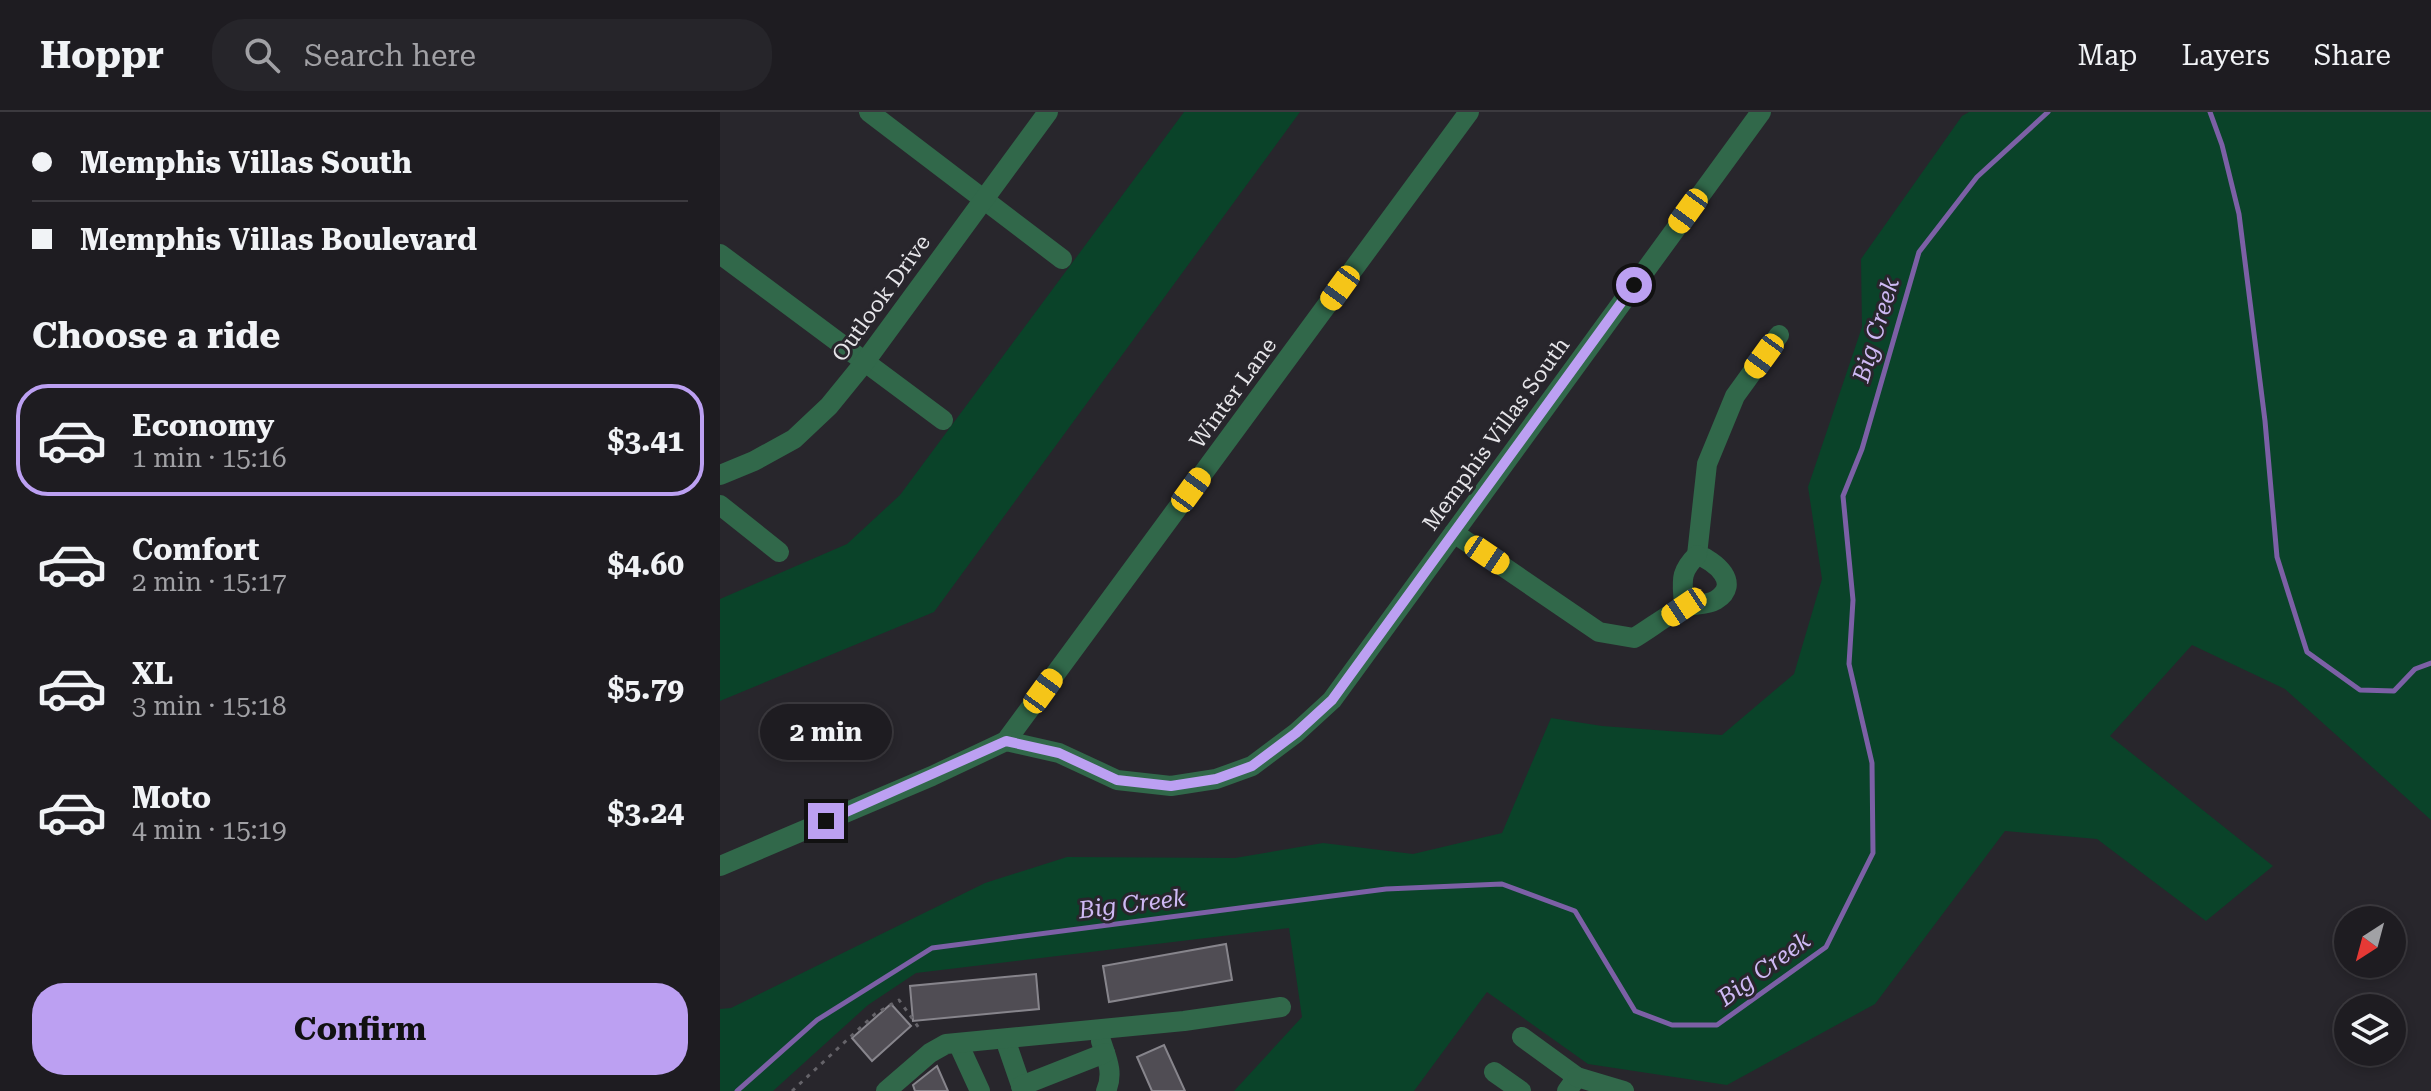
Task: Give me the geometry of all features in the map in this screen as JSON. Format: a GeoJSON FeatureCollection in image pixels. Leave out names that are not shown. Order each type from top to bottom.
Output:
{"type":"FeatureCollection","features":[{"type":"Feature","properties":{"kind":"street"},"geometry":{"type":"LineString","coordinates":[[869,112],[1062,259]]}},
{"type":"Feature","properties":{"kind":"street","name":"Outlook Drive"},"geometry":{"type":"LineString","coordinates":[[720,475],[794,439],[829,406],[1048,112]]}},
{"type":"Feature","properties":{"kind":"street","name":"Winter Lane"},"geometry":{"type":"LineString","coordinates":[[1006,741],[1469,112]]}},
{"type":"Feature","properties":{"kind":"street","name":"Memphis Villas South"},"geometry":{"type":"LineString","coordinates":[[1006,741],[1059,753],[1117,780],[1171,786],[1216,779],[1252,766],[1296,733],[1332,700],[1761,112]]}},
{"type":"Feature","properties":{"kind":"street"},"geometry":{"type":"LineString","coordinates":[[720,254],[943,420]]}},
{"type":"Feature","properties":{"kind":"street"},"geometry":{"type":"LineString","coordinates":[[1684,607],[1681,578],[1697,555],[1707,464],[1735,396],[1779,335]]}},
{"type":"Feature","properties":{"kind":"street"},"geometry":{"type":"LineString","coordinates":[[720,505],[779,552]]}},
{"type":"Feature","properties":{"kind":"street"},"geometry":{"type":"LineString","coordinates":[[1454,533],[1599,632],[1634,638],[1684,607],[1716,600],[1724,592],[1727,583],[1724,572],[1717,564],[1697,555]]}},
{"type":"Feature","properties":{"kind":"street"},"geometry":{"type":"LineString","coordinates":[[720,866],[932,776],[1006,741]]}},
{"type":"Feature","properties":{"kind":"street"},"geometry":{"type":"LineString","coordinates":[[886,1091],[930,1053],[946,1044],[1097,1030],[1281,1007]]}},
{"type":"Feature","properties":{"kind":"street"},"geometry":{"type":"LineString","coordinates":[[1097,1030],[1111,1071],[1106,1091]]}},
{"type":"Feature","properties":{"kind":"street"},"geometry":{"type":"LineString","coordinates":[[1522,1037],[1572,1084],[1624,1091]]}},
{"type":"Feature","properties":{"kind":"street"},"geometry":{"type":"LineString","coordinates":[[1005,1039],[1022,1089],[1105,1053]]}},
{"type":"Feature","properties":{"kind":"street"},"geometry":{"type":"LineString","coordinates":[[958,1043],[980,1091]]}},
{"type":"Feature","properties":{"kind":"street"},"geometry":{"type":"LineString","coordinates":[[1494,1072],[1521,1091]]}},
{"type":"Feature","properties":{"kind":"path"},"geometry":{"type":"LineString","coordinates":[[792,1091],[875,1014],[899,1000],[919,1028]]}},
{"type":"Feature","properties":{"kind":"green space"},"geometry":{"type":"Polygon","coordinates":[[[1184,112],[1300,112],[934,612],[720,701],[720,599],[847,544],[900,495],[1184,112]]]}},
{"type":"Feature","properties":{"kind":"green space"},"geometry":{"type":"Polygon","coordinates":[[[1969,112],[2431,112],[2431,820],[2285,689],[2192,645],[2110,736],[2273,866],[2206,921],[2097,839],[2005,831],[1875,1004],[1727,1085],[1588,1064],[1487,992],[1414,1091],[1234,1091],[1302,1017],[1289,928],[916,973],[868,1005],[773,1091],[720,1091],[720,1009],[731,1008],[985,883],[1067,857],[1235,858],[1323,843],[1413,854],[1502,833],[1551,718],[1602,726],[1722,735],[1794,674],[1822,579],[1808,487],[1862,327],[1861,259],[1962,116],[1969,112]]]}},
{"type":"Feature","properties":{"kind":"building"},"geometry":{"type":"Polygon","coordinates":[[[1226,944],[1232,980],[1109,1002],[1103,966],[1226,944]]]}},
{"type":"Feature","properties":{"kind":"building"},"geometry":{"type":"Polygon","coordinates":[[[1036,974],[1039,1009],[913,1021],[910,986],[1036,974]]]}},
{"type":"Feature","properties":{"kind":"building"},"geometry":{"type":"Polygon","coordinates":[[[891,1004],[911,1026],[872,1061],[852,1038],[891,1004]]]}},
{"type":"Feature","properties":{"kind":"building"},"geometry":{"type":"Polygon","coordinates":[[[1164,1045],[1185,1091],[1152,1091],[1137,1057],[1164,1045]]]}},
{"type":"Feature","properties":{"kind":"building"},"geometry":{"type":"Polygon","coordinates":[[[937,1066],[948,1091],[915,1091],[913,1085],[937,1066]]]}},
{"type":"Feature","properties":{"kind":"waterway","name":"Big Creek"},"geometry":{"type":"LineString","coordinates":[[737,1091],[817,1020],[932,948],[1386,889],[1502,884],[1575,911],[1635,1011],[1672,1025],[1717,1025],[1826,947],[1873,853],[1872,763],[1849,664],[1853,600],[1843,496],[1862,449],[1919,252],[1977,177],[2048,112]]}},
{"type":"Feature","properties":{"kind":"waterway","name":"Big Creek"},"geometry":{"type":"LineString","coordinates":[[2210,112],[2222,145],[2239,214],[2265,421],[2277,557],[2307,652],[2360,690],[2394,691],[2415,669],[2431,663]]}},
{"type":"Feature","properties":{"kind":"route"},"geometry":{"type":"LineString","coordinates":[[826,821],[1006,741],[1059,753],[1117,780],[1171,786],[1216,779],[1252,766],[1296,733],[1332,700],[1634,285]]}}]}
